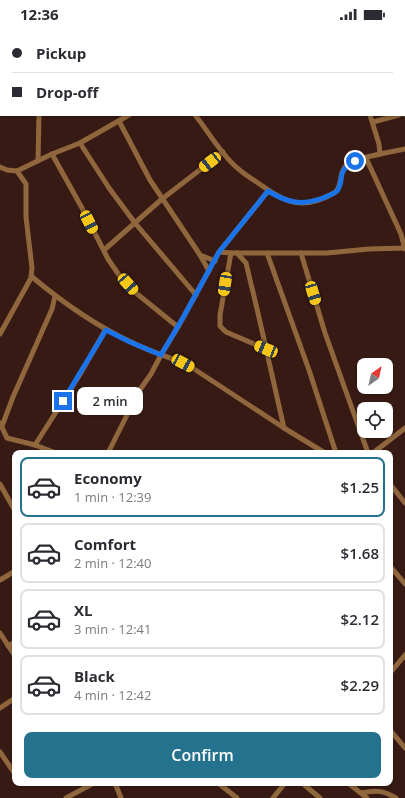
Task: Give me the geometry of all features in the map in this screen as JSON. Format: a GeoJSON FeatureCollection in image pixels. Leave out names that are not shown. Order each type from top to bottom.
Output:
{"type":"FeatureCollection","features":[{"type":"Feature","properties":{"kind":"street"},"geometry":{"type":"LineString","coordinates":[[38,161],[39,116]]}},
{"type":"Feature","properties":{"kind":"street"},"geometry":{"type":"LineString","coordinates":[[0,167],[7,170],[17,171],[52,154],[80,143],[127,116]]}},
{"type":"Feature","properties":{"kind":"street"},"geometry":{"type":"LineString","coordinates":[[196,116],[234,165],[268,191],[280,198],[292,202],[303,203],[315,201],[336,192],[339,186],[341,174],[346,166],[355,161],[405,149]]}},
{"type":"Feature","properties":{"kind":"street"},"geometry":{"type":"LineString","coordinates":[[370,116],[379,144],[380,154]]}},
{"type":"Feature","properties":{"kind":"street"},"geometry":{"type":"LineString","coordinates":[[373,122],[395,116]]}},
{"type":"Feature","properties":{"kind":"street"},"geometry":{"type":"LineString","coordinates":[[119,121],[150,180],[209,271]]}},
{"type":"Feature","properties":{"kind":"street"},"geometry":{"type":"LineString","coordinates":[[80,143],[109,188],[135,223],[196,295]]}},
{"type":"Feature","properties":{"kind":"street"},"geometry":{"type":"LineString","coordinates":[[104,250],[162,199],[223,152]]}},
{"type":"Feature","properties":{"kind":"street"},"geometry":{"type":"LineString","coordinates":[[52,154],[108,259],[119,275],[136,293],[178,327]]}},
{"type":"Feature","properties":{"kind":"street"},"geometry":{"type":"LineString","coordinates":[[219,252],[327,253],[369,249],[405,249],[401,234],[366,158]]}},
{"type":"Feature","properties":{"kind":"street"},"geometry":{"type":"LineString","coordinates":[[0,334],[31,276],[32,268],[26,217],[26,184],[17,171]]}},
{"type":"Feature","properties":{"kind":"street"},"geometry":{"type":"LineString","coordinates":[[110,450],[139,391],[152,374],[161,355],[219,252],[268,191]]}},
{"type":"Feature","properties":{"kind":"street"},"geometry":{"type":"LineString","coordinates":[[231,253],[220,315],[220,326],[226,332],[266,349]]}},
{"type":"Feature","properties":{"kind":"street"},"geometry":{"type":"LineString","coordinates":[[237,253],[246,263],[284,428]]}},
{"type":"Feature","properties":{"kind":"street"},"geometry":{"type":"LineString","coordinates":[[246,263],[252,253]]}},
{"type":"Feature","properties":{"kind":"street"},"geometry":{"type":"LineString","coordinates":[[267,253],[335,450]]}},
{"type":"Feature","properties":{"kind":"street"},"geometry":{"type":"LineString","coordinates":[[301,253],[325,333],[367,450]]}},
{"type":"Feature","properties":{"kind":"street"},"geometry":{"type":"LineString","coordinates":[[200,255],[215,261]]}},
{"type":"Feature","properties":{"kind":"street"},"geometry":{"type":"LineString","coordinates":[[31,276],[55,296],[91,322],[130,342],[190,367],[320,450]]}},
{"type":"Feature","properties":{"kind":"street"},"geometry":{"type":"LineString","coordinates":[[7,438],[1,424],[49,316],[55,296]]}},
{"type":"Feature","properties":{"kind":"street"},"geometry":{"type":"LineString","coordinates":[[35,445],[106,330]]}},
{"type":"Feature","properties":{"kind":"street"},"geometry":{"type":"LineString","coordinates":[[377,450],[405,428]]}},
{"type":"Feature","properties":{"kind":"street"},"geometry":{"type":"LineString","coordinates":[[0,436],[48,450]]}},
{"type":"Feature","properties":{"kind":"street"},"geometry":{"type":"LineString","coordinates":[[0,484],[12,505]]}},
{"type":"Feature","properties":{"kind":"street"},"geometry":{"type":"LineString","coordinates":[[393,488],[405,504]]}},
{"type":"Feature","properties":{"kind":"street"},"geometry":{"type":"LineString","coordinates":[[393,570],[405,584]]}},
{"type":"Feature","properties":{"kind":"street"},"geometry":{"type":"LineString","coordinates":[[0,580],[12,573]]}},
{"type":"Feature","properties":{"kind":"street"},"geometry":{"type":"LineString","coordinates":[[0,633],[12,652]]}},
{"type":"Feature","properties":{"kind":"street"},"geometry":{"type":"LineString","coordinates":[[8,646],[12,644]]}},
{"type":"Feature","properties":{"kind":"street"},"geometry":{"type":"LineString","coordinates":[[393,669],[405,655]]}},
{"type":"Feature","properties":{"kind":"street"},"geometry":{"type":"LineString","coordinates":[[1,705],[12,700]]}},
{"type":"Feature","properties":{"kind":"street"},"geometry":{"type":"LineString","coordinates":[[393,734],[405,748]]}},
{"type":"Feature","properties":{"kind":"street"},"geometry":{"type":"LineString","coordinates":[[0,752],[12,770]]}},
{"type":"Feature","properties":{"kind":"street"},"geometry":{"type":"LineString","coordinates":[[66,798],[88,786]]}},
{"type":"Feature","properties":{"kind":"street"},"geometry":{"type":"LineString","coordinates":[[116,786],[121,798]]}},
{"type":"Feature","properties":{"kind":"street"},"geometry":{"type":"LineString","coordinates":[[222,786],[237,798]]}},
{"type":"Feature","properties":{"kind":"street"},"geometry":{"type":"LineString","coordinates":[[273,798],[278,795],[283,786]]}},
{"type":"Feature","properties":{"kind":"street"},"geometry":{"type":"LineString","coordinates":[[306,786],[320,798]]}},
{"type":"Feature","properties":{"kind":"street"},"geometry":{"type":"LineString","coordinates":[[352,786],[367,798]]}},
{"type":"Feature","properties":{"kind":"street"},"geometry":{"type":"LineString","coordinates":[[361,794],[373,790],[383,792],[396,798]]}},
{"type":"Feature","properties":{"kind":"route"},"geometry":{"type":"LineString","coordinates":[[63,401],[106,330],[161,355],[219,252],[268,191],[280,198],[292,202],[303,203],[315,201],[336,192],[339,186],[341,174],[346,166],[355,161]]}}]}
